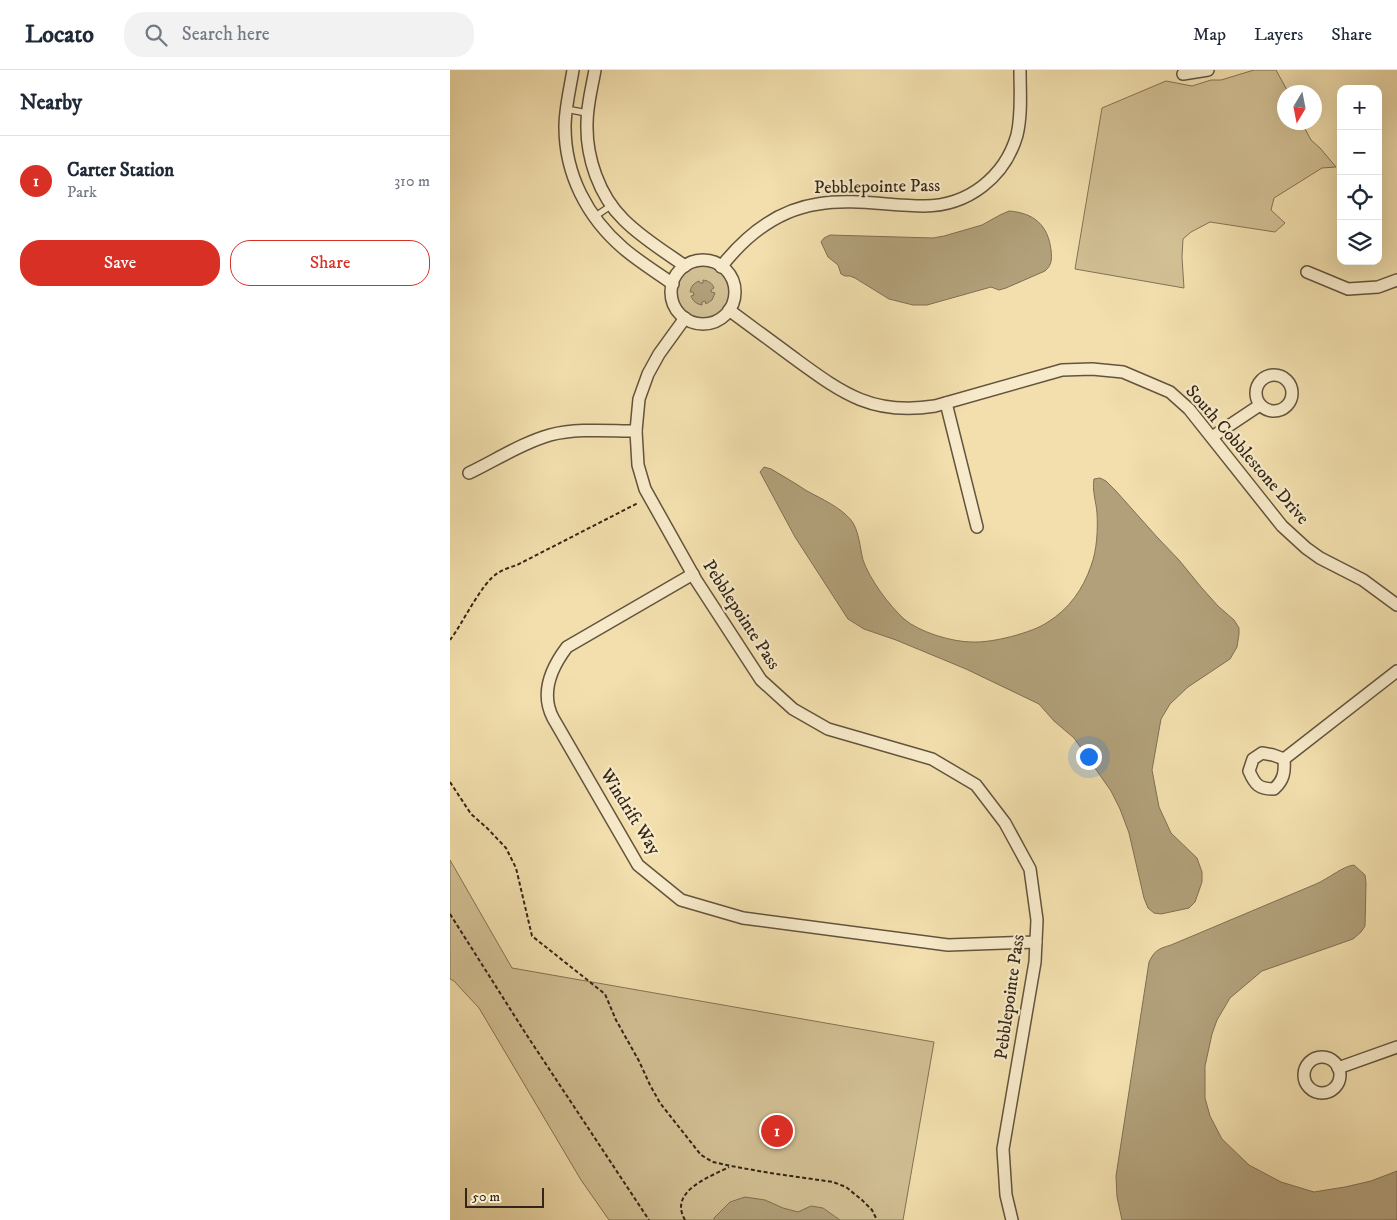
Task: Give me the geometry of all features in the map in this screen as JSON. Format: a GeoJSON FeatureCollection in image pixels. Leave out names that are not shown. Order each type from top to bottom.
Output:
{"type":"FeatureCollection","features":[{"type":"Feature","properties":{"kind":"street"},"geometry":{"type":"LineString","coordinates":[[573,70],[566,109],[566,136],[571,167],[577,186],[594,217],[607,233],[625,249],[673,284]]}},
{"type":"Feature","properties":{"kind":"street"},"geometry":{"type":"LineString","coordinates":[[595,70],[588,112],[587,134],[591,159],[600,185],[622,219],[685,266]]}},
{"type":"Feature","properties":{"kind":"street","name":"Pebblepointe Pass"},"geometry":{"type":"LineString","coordinates":[[721,267],[733,251],[755,230],[772,220],[798,209],[835,202],[934,206],[953,202],[977,190],[990,180],[1002,166],[1014,142],[1019,124],[1020,70]]}},
{"type":"Feature","properties":{"kind":"street"},"geometry":{"type":"LineString","coordinates":[[1183,74],[1208,70]]}},
{"type":"Feature","properties":{"kind":"street"},"geometry":{"type":"LineString","coordinates":[[706,261],[721,267],[730,276],[734,287],[733,302],[729,310],[721,318],[710,323],[698,324],[684,318],[673,302],[673,284],[677,274],[685,266],[695,262],[706,261]]}},
{"type":"Feature","properties":{"kind":"street"},"geometry":{"type":"LineString","coordinates":[[1307,272],[1348,289],[1378,287],[1397,280]]}},
{"type":"Feature","properties":{"kind":"street","name":"South Cobblestone Drive"},"geometry":{"type":"LineString","coordinates":[[729,310],[827,382],[857,398],[876,404],[898,408],[924,408],[1062,370],[1092,369],[1124,372],[1170,392],[1190,409],[1282,526],[1320,558],[1363,580],[1397,605]]}},
{"type":"Feature","properties":{"kind":"street","name":"Pebblepointe Pass"},"geometry":{"type":"LineString","coordinates":[[684,318],[659,354],[648,374],[639,399],[636,431],[638,465],[645,489],[693,574],[761,680],[793,709],[828,729],[932,759],[976,785],[1005,823],[1030,869],[1037,920],[1035,962],[1003,1149],[1006,1195],[1012,1220]]}},
{"type":"Feature","properties":{"kind":"street"},"geometry":{"type":"LineString","coordinates":[[946,403],[977,527]]}},
{"type":"Feature","properties":{"kind":"street"},"geometry":{"type":"LineString","coordinates":[[1212,437],[1260,405]]}},
{"type":"Feature","properties":{"kind":"street"},"geometry":{"type":"LineString","coordinates":[[470,473],[531,442],[550,435],[581,431],[636,431]]}},
{"type":"Feature","properties":{"kind":"street","name":"Windrift Way"},"geometry":{"type":"LineString","coordinates":[[693,574],[567,647],[556,661],[547,690],[548,708],[553,718],[638,865],[681,900],[743,918],[948,945],[1036,942]]}},
{"type":"Feature","properties":{"kind":"street"},"geometry":{"type":"LineString","coordinates":[[1284,759],[1397,671]]}},
{"type":"Feature","properties":{"kind":"street"},"geometry":{"type":"LineString","coordinates":[[1338,1068],[1397,1047]]}},
{"type":"Feature","properties":{"kind":"lane"},"geometry":{"type":"LineString","coordinates":[[566,109],[588,112]]}},
{"type":"Feature","properties":{"kind":"lane"},"geometry":{"type":"LineString","coordinates":[[594,217],[612,205]]}},
{"type":"Feature","properties":{"kind":"path"},"geometry":{"type":"LineString","coordinates":[[450,640],[486,585],[497,573],[517,565],[638,503]]}},
{"type":"Feature","properties":{"kind":"path"},"geometry":{"type":"LineString","coordinates":[[450,782],[471,814],[506,848],[516,868],[532,936],[604,994],[660,1103],[702,1155],[713,1162],[731,1166],[833,1182],[846,1187],[862,1200],[872,1210],[878,1220]]}},
{"type":"Feature","properties":{"kind":"path"},"geometry":{"type":"LineString","coordinates":[[450,914],[526,1034],[649,1220]]}},
{"type":"Feature","properties":{"kind":"path"},"geometry":{"type":"LineString","coordinates":[[685,1220],[680,1206],[689,1189],[731,1166]]}},
{"type":"Feature","properties":{"kind":"shaded area"},"geometry":{"type":"Polygon","coordinates":[[[1254,70],[1276,70],[1284,85],[1277,85],[1277,130],[1306,130],[1311,140],[1336,167],[1322,168],[1274,198],[1271,210],[1285,223],[1275,232],[1210,222],[1191,232],[1183,239],[1184,288],[1075,269],[1102,108],[1166,81],[1192,86],[1211,80],[1221,80],[1254,70]]]}},
{"type":"Feature","properties":{"kind":"shaded area"},"geometry":{"type":"Polygon","coordinates":[[[1009,211],[1026,214],[1043,227],[1051,250],[1051,262],[1047,269],[1006,288],[999,290],[991,287],[927,305],[913,305],[889,299],[855,278],[841,274],[838,265],[828,257],[821,242],[830,235],[933,238],[982,225],[1009,211]]]}},
{"type":"Feature","properties":{"kind":"shaded area"},"geometry":{"type":"Polygon","coordinates":[[[703,266],[717,270],[725,278],[729,292],[725,306],[717,314],[703,318],[689,314],[681,306],[677,292],[681,278],[689,270],[703,266]]]}},
{"type":"Feature","properties":{"kind":"shaded area"},"geometry":{"type":"Polygon","coordinates":[[[703,280],[711,284],[714,288],[711,292],[715,293],[712,300],[706,304],[705,301],[702,302],[702,305],[694,301],[691,296],[694,295],[693,292],[690,292],[694,284],[699,281],[703,283],[703,280]]]}},
{"type":"Feature","properties":{"kind":"shaded area"},"geometry":{"type":"Polygon","coordinates":[[[764,467],[771,469],[831,504],[851,520],[858,534],[863,560],[870,576],[892,607],[904,619],[927,632],[964,642],[990,641],[1032,630],[1056,617],[1069,605],[1084,583],[1095,553],[1097,509],[1094,479],[1100,478],[1106,481],[1116,491],[1218,606],[1234,620],[1239,628],[1237,647],[1230,659],[1188,687],[1170,704],[1161,719],[1152,770],[1159,807],[1171,833],[1197,858],[1202,872],[1202,882],[1195,902],[1189,908],[1161,914],[1154,913],[1148,908],[1129,833],[1111,791],[1074,738],[1054,721],[1039,704],[966,669],[864,629],[848,619],[795,537],[760,472],[764,467]]]}},
{"type":"Feature","properties":{"kind":"shaded area"},"geometry":{"type":"Polygon","coordinates":[[[450,860],[512,968],[934,1042],[903,1220],[609,1220],[581,1180],[479,1008],[450,979],[450,860]]]}},
{"type":"Feature","properties":{"kind":"shaded area"},"geometry":{"type":"Polygon","coordinates":[[[1354,865],[1365,875],[1365,926],[1353,939],[1262,971],[1230,998],[1217,1020],[1212,1034],[1205,1066],[1205,1098],[1210,1116],[1222,1139],[1249,1165],[1281,1182],[1314,1192],[1371,1181],[1397,1171],[1397,1220],[1122,1220],[1117,1197],[1116,1176],[1149,962],[1153,955],[1160,949],[1316,884],[1354,865]]]}},
{"type":"Feature","properties":{"kind":"shaded area"},"geometry":{"type":"Polygon","coordinates":[[[745,1197],[765,1200],[798,1212],[811,1206],[823,1208],[840,1220],[714,1220],[730,1202],[745,1197]]]}},
{"type":"Feature","properties":{"kind":"place","name":"Carter Station"},"geometry":{"type":"Point","coordinates":[777,1131]}}]}
